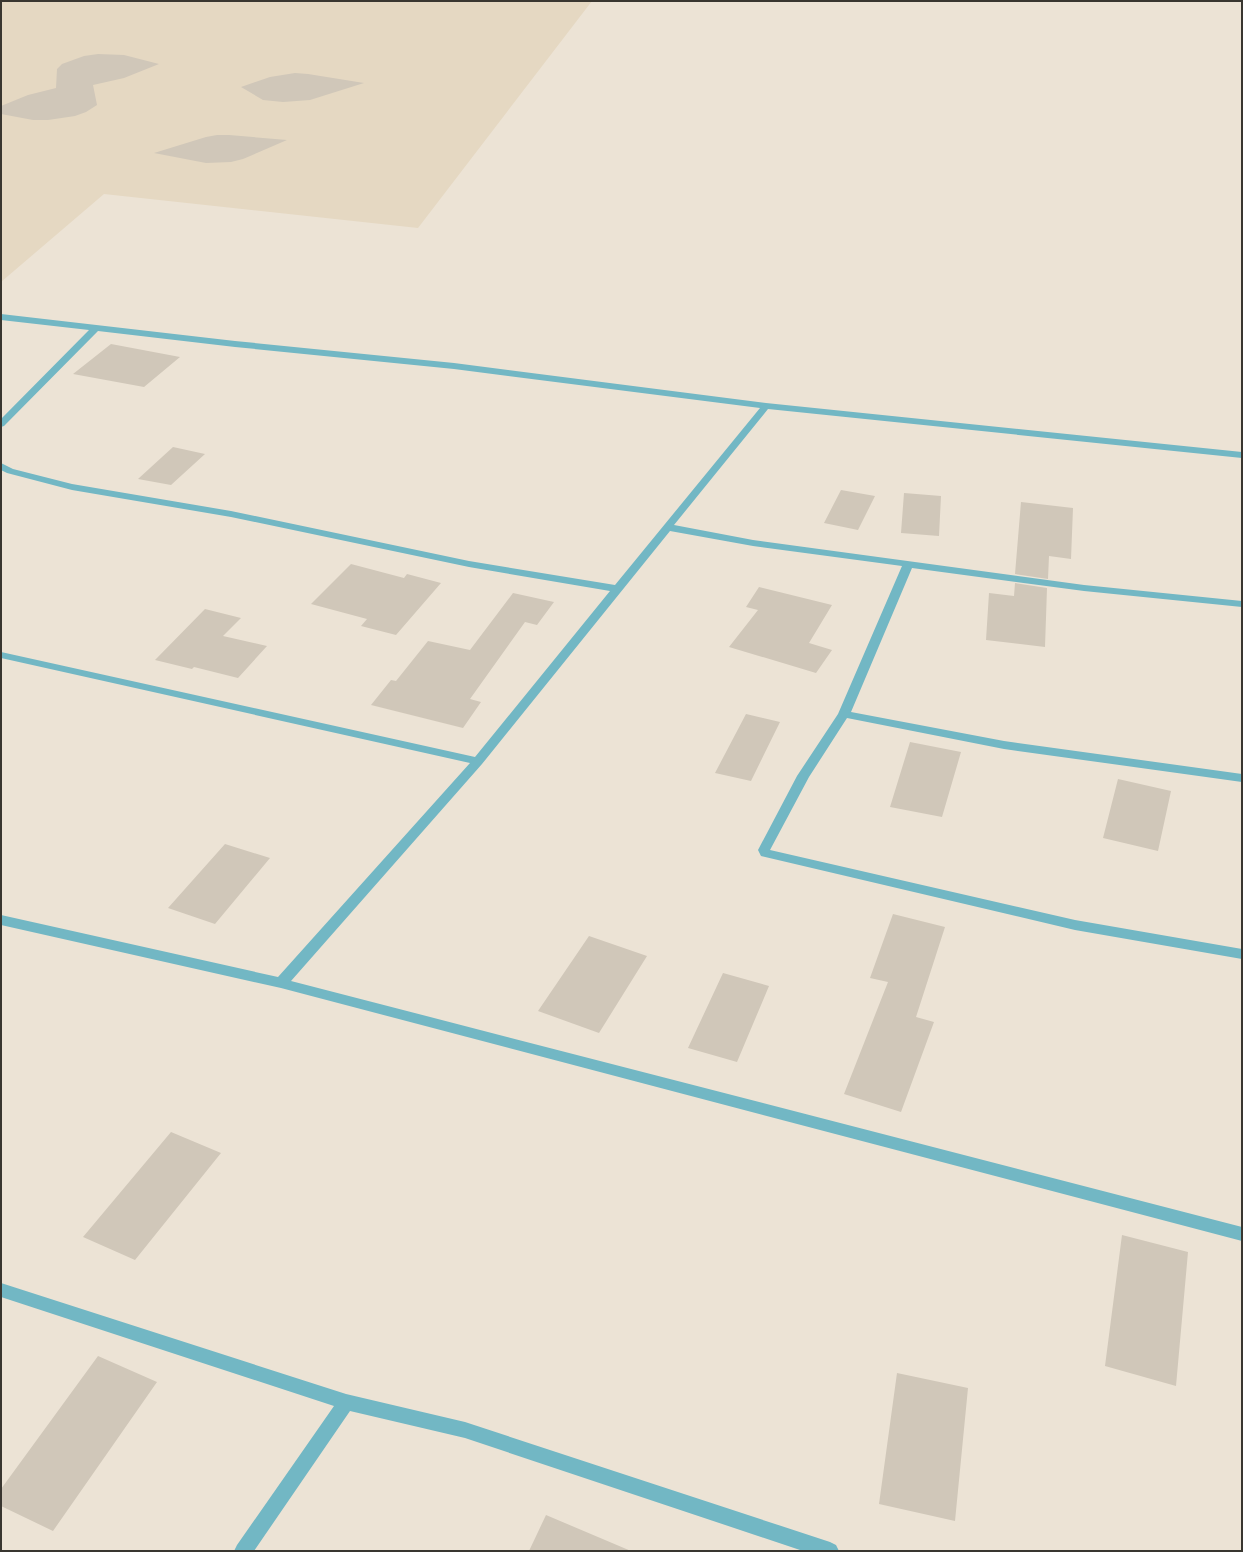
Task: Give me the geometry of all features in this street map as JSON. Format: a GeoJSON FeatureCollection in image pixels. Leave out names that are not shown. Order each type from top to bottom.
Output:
{"type":"FeatureCollection","features":[{"type":"Feature","properties":{"kind":"street"},"geometry":{"type":"LineString","coordinates":[[1,317],[235,344],[454,366],[766,406],[1242,455]]}},
{"type":"Feature","properties":{"kind":"street"},"geometry":{"type":"LineString","coordinates":[[1,424],[96,328]]}},
{"type":"Feature","properties":{"kind":"street"},"geometry":{"type":"LineString","coordinates":[[281,984],[478,761],[766,406]]}},
{"type":"Feature","properties":{"kind":"street"},"geometry":{"type":"LineString","coordinates":[[1,466],[10,471],[72,487],[231,514],[469,564],[617,589]]}},
{"type":"Feature","properties":{"kind":"street"},"geometry":{"type":"LineString","coordinates":[[667,527],[753,543],[1084,588],[1242,604]]}},
{"type":"Feature","properties":{"kind":"street"},"geometry":{"type":"LineString","coordinates":[[908,564],[844,714],[803,776],[764,850],[765,853],[1075,925],[1242,954]]}},
{"type":"Feature","properties":{"kind":"street"},"geometry":{"type":"LineString","coordinates":[[1,655],[478,761]]}},
{"type":"Feature","properties":{"kind":"street"},"geometry":{"type":"LineString","coordinates":[[844,714],[1004,745],[1242,778]]}},
{"type":"Feature","properties":{"kind":"street"},"geometry":{"type":"LineString","coordinates":[[1,920],[281,984],[1242,1234]]}},
{"type":"Feature","properties":{"kind":"street"},"geometry":{"type":"LineString","coordinates":[[1,1290],[346,1402],[465,1430],[819,1549]]}},
{"type":"Feature","properties":{"kind":"street"},"geometry":{"type":"LineString","coordinates":[[243,1551],[346,1402]]}},
{"type":"Feature","properties":{"kind":"shaded area"},"geometry":{"type":"Polygon","coordinates":[[[1,1],[592,1],[418,228],[104,194],[1,282],[1,1]]]}},
{"type":"Feature","properties":{"kind":"building"},"geometry":{"type":"Polygon","coordinates":[[[98,54],[124,55],[159,64],[124,78],[93,85],[97,105],[86,112],[75,116],[48,120],[33,120],[1,114],[1,106],[28,95],[56,88],[57,69],[62,64],[84,56],[98,54]]]}},
{"type":"Feature","properties":{"kind":"building"},"geometry":{"type":"Polygon","coordinates":[[[295,73],[364,83],[310,100],[283,102],[263,100],[241,87],[270,77],[295,73]]]}},
{"type":"Feature","properties":{"kind":"building"},"geometry":{"type":"Polygon","coordinates":[[[217,135],[287,140],[243,159],[231,162],[206,163],[154,153],[217,135]]]}},
{"type":"Feature","properties":{"kind":"building"},"geometry":{"type":"Polygon","coordinates":[[[111,344],[180,357],[144,387],[73,374],[111,344]]]}},
{"type":"Feature","properties":{"kind":"building"},"geometry":{"type":"Polygon","coordinates":[[[173,447],[205,454],[171,485],[138,479],[173,447]]]}},
{"type":"Feature","properties":{"kind":"building"},"geometry":{"type":"Polygon","coordinates":[[[841,490],[875,496],[858,530],[824,523],[841,490]]]}},
{"type":"Feature","properties":{"kind":"building"},"geometry":{"type":"Polygon","coordinates":[[[904,493],[941,496],[939,536],[901,533],[904,493]]]}},
{"type":"Feature","properties":{"kind":"building"},"geometry":{"type":"Polygon","coordinates":[[[1021,502],[1073,508],[1071,559],[1049,556],[1048,579],[1015,574],[1021,502]]]}},
{"type":"Feature","properties":{"kind":"building"},"geometry":{"type":"Polygon","coordinates":[[[351,564],[404,578],[407,574],[441,583],[396,635],[361,626],[367,619],[311,604],[351,564]]]}},
{"type":"Feature","properties":{"kind":"building"},"geometry":{"type":"Polygon","coordinates":[[[1015,583],[1047,588],[1045,647],[986,640],[989,593],[1014,596],[1015,583]]]}},
{"type":"Feature","properties":{"kind":"building"},"geometry":{"type":"Polygon","coordinates":[[[759,587],[832,605],[809,643],[832,650],[816,673],[729,647],[758,610],[746,607],[759,587]]]}},
{"type":"Feature","properties":{"kind":"building"},"geometry":{"type":"Polygon","coordinates":[[[513,593],[554,602],[537,625],[525,622],[470,699],[481,702],[463,728],[371,705],[391,680],[396,681],[428,641],[470,650],[513,593]]]}},
{"type":"Feature","properties":{"kind":"building"},"geometry":{"type":"Polygon","coordinates":[[[205,609],[241,618],[223,636],[267,646],[238,678],[194,667],[192,669],[155,660],[205,609]]]}},
{"type":"Feature","properties":{"kind":"building"},"geometry":{"type":"Polygon","coordinates":[[[746,714],[780,722],[751,781],[715,773],[746,714]]]}},
{"type":"Feature","properties":{"kind":"building"},"geometry":{"type":"Polygon","coordinates":[[[910,742],[961,752],[942,817],[890,807],[910,742]]]}},
{"type":"Feature","properties":{"kind":"building"},"geometry":{"type":"Polygon","coordinates":[[[1118,779],[1171,791],[1158,851],[1103,838],[1118,779]]]}},
{"type":"Feature","properties":{"kind":"building"},"geometry":{"type":"Polygon","coordinates":[[[225,844],[270,858],[215,924],[168,908],[225,844]]]}},
{"type":"Feature","properties":{"kind":"building"},"geometry":{"type":"Polygon","coordinates":[[[893,914],[945,927],[916,1017],[934,1022],[901,1112],[844,1094],[888,982],[870,978],[893,914]]]}},
{"type":"Feature","properties":{"kind":"building"},"geometry":{"type":"Polygon","coordinates":[[[589,936],[647,956],[599,1033],[538,1011],[589,936]]]}},
{"type":"Feature","properties":{"kind":"building"},"geometry":{"type":"Polygon","coordinates":[[[723,973],[769,986],[737,1062],[688,1048],[723,973]]]}},
{"type":"Feature","properties":{"kind":"building"},"geometry":{"type":"Polygon","coordinates":[[[171,1132],[221,1153],[135,1260],[83,1237],[171,1132]]]}},
{"type":"Feature","properties":{"kind":"building"},"geometry":{"type":"Polygon","coordinates":[[[1122,1235],[1188,1252],[1176,1386],[1105,1366],[1122,1235]]]}},
{"type":"Feature","properties":{"kind":"building"},"geometry":{"type":"Polygon","coordinates":[[[98,1356],[157,1382],[53,1531],[1,1506],[1,1489],[98,1356]]]}},
{"type":"Feature","properties":{"kind":"building"},"geometry":{"type":"Polygon","coordinates":[[[897,1373],[968,1388],[955,1521],[879,1504],[897,1373]]]}},
{"type":"Feature","properties":{"kind":"building"},"geometry":{"type":"Polygon","coordinates":[[[546,1515],[631,1551],[529,1551],[546,1515]]]}}]}
